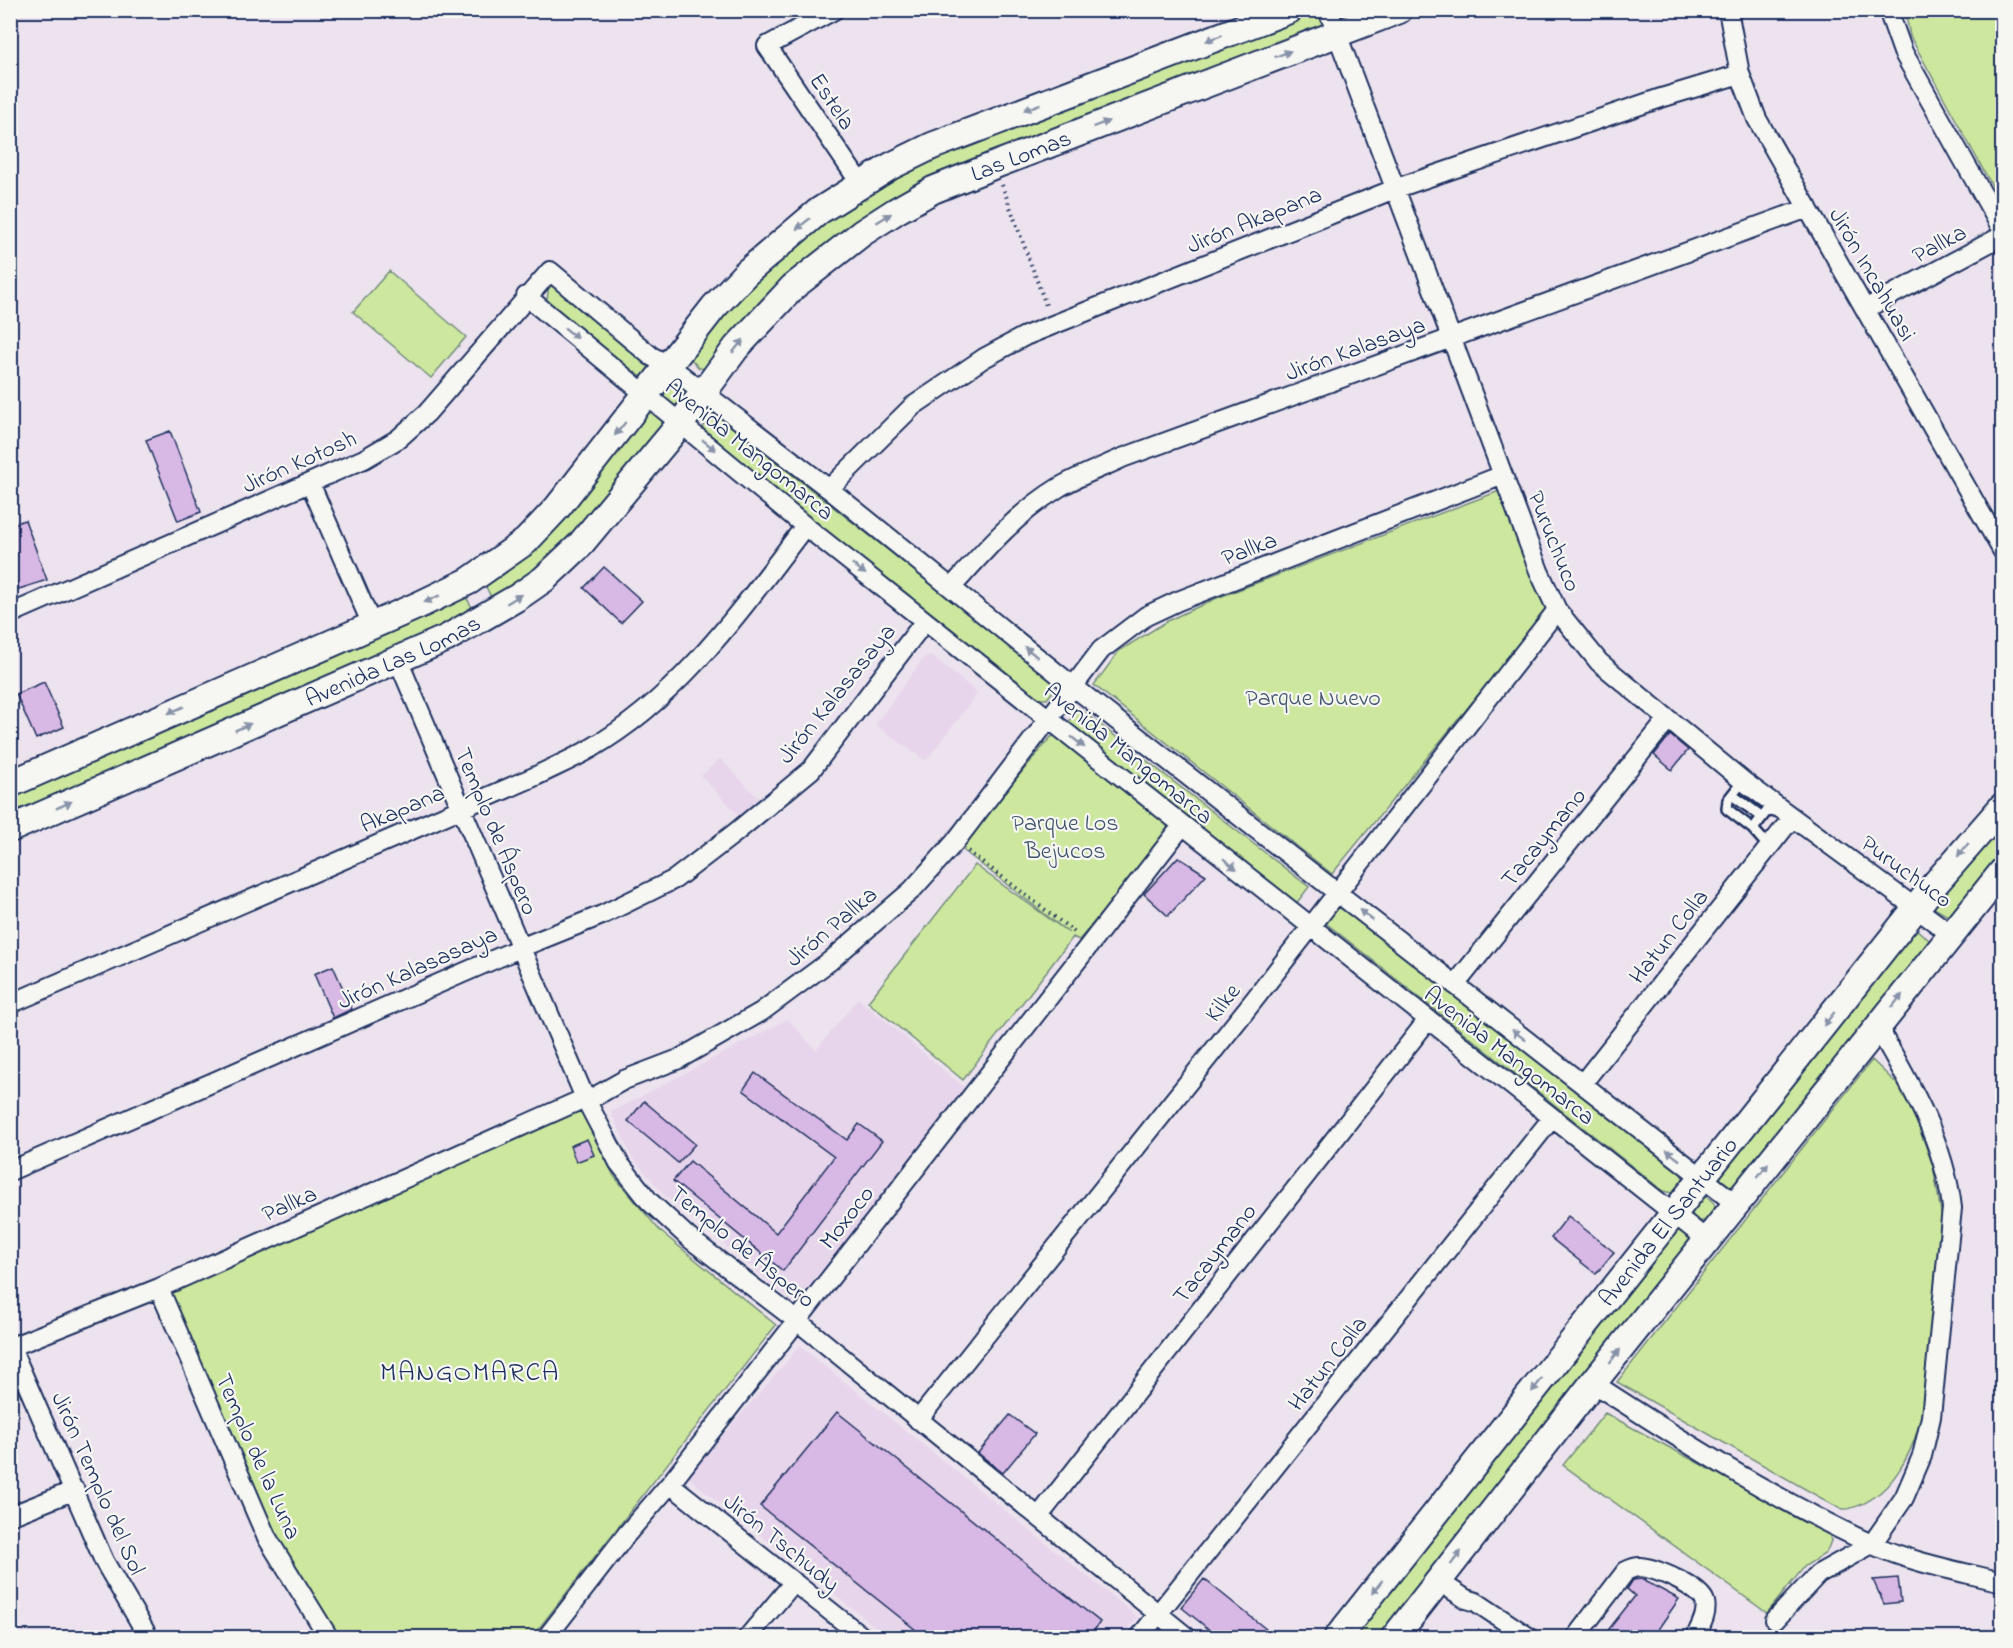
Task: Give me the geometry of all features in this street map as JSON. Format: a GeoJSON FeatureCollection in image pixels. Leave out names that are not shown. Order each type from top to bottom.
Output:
{"type":"FeatureCollection","features":[{"type":"Feature","properties":{"kind":"street","name":"Las Lomas"},"geometry":{"type":"LineString","coordinates":[[668,365],[714,307],[746,273],[819,211],[860,183],[891,166],[976,128],[1289,10]]}},
{"type":"Feature","properties":{"kind":"street","name":"Las Lomas"},"geometry":{"type":"LineString","coordinates":[[704,393],[736,348],[765,316],[826,259],[862,233],[933,190],[1333,22],[1399,10]]}},
{"type":"Feature","properties":{"kind":"street","name":"Jirón Incahuasi"},"geometry":{"type":"LineString","coordinates":[[1728,10],[1740,74],[1757,119],[2002,550]]}},
{"type":"Feature","properties":{"kind":"street"},"geometry":{"type":"LineString","coordinates":[[1888,10],[1903,52],[2002,229]]}},
{"type":"Feature","properties":{"kind":"street","name":"Estela"},"geometry":{"type":"LineString","coordinates":[[823,13],[767,46],[860,183]]}},
{"type":"Feature","properties":{"kind":"street","name":"Puruchuco"},"geometry":{"type":"LineString","coordinates":[[1333,22],[1503,475],[1557,610],[1599,662],[1668,719],[1737,788],[1786,814],[1951,934]]}},
{"type":"Feature","properties":{"kind":"street","name":"Jirón Akapana"},"geometry":{"type":"LineString","coordinates":[[829,489],[913,406],[984,358],[1025,336],[1397,188],[1661,98],[1740,74]]}},
{"type":"Feature","properties":{"kind":"street","name":"Jirón Kalasaya"},"geometry":{"type":"LineString","coordinates":[[952,587],[1005,530],[1059,488],[1122,458],[1808,208]]}},
{"type":"Feature","properties":{"kind":"street","name":"Pallka"},"geometry":{"type":"LineString","coordinates":[[1865,309],[2002,236]]}},
{"type":"Feature","properties":{"kind":"street","name":"Avenida Mangomarca"},"geometry":{"type":"LineString","coordinates":[[550,271],[651,356],[668,365],[829,489],[1074,687],[1736,1204]]}},
{"type":"Feature","properties":{"kind":"street","name":"Jirón Kotosh"},"geometry":{"type":"LineString","coordinates":[[10,614],[364,459],[398,440],[427,413],[550,271]]}},
{"type":"Feature","properties":{"kind":"street","name":"Avenida Mangomarca"},"geometry":{"type":"LineString","coordinates":[[526,296],[805,526],[1707,1240]]}},
{"type":"Feature","properties":{"kind":"street","name":"Avenida Las Lomas"},"geometry":{"type":"LineString","coordinates":[[10,784],[470,581],[512,552],[542,524],[647,395],[668,365]]}},
{"type":"Feature","properties":{"kind":"street","name":"Avenida Las Lomas"},"geometry":{"type":"LineString","coordinates":[[10,829],[398,660],[447,638],[489,614],[544,579],[579,546],[704,393]]}},
{"type":"Feature","properties":{"kind":"street","name":"Pallka"},"geometry":{"type":"LineString","coordinates":[[1051,720],[1101,651],[1146,616],[1178,601],[1503,475]]}},
{"type":"Feature","properties":{"kind":"street"},"geometry":{"type":"LineString","coordinates":[[310,483],[372,625]]}},
{"type":"Feature","properties":{"kind":"street","name":"Akapana"},"geometry":{"type":"LineString","coordinates":[[10,1004],[591,749],[646,709],[731,623],[805,526]]}},
{"type":"Feature","properties":{"kind":"street"},"geometry":{"type":"LineString","coordinates":[[470,581],[489,614]]}},
{"type":"Feature","properties":{"kind":"street","name":"Kilke"},"geometry":{"type":"LineString","coordinates":[[918,1420],[1254,1000],[1557,610]]}},
{"type":"Feature","properties":{"kind":"street","name":"Jirón Kalasasaya"},"geometry":{"type":"LineString","coordinates":[[10,1171],[520,948],[602,915],[675,879],[811,770],[925,621]]}},
{"type":"Feature","properties":{"kind":"street","name":"Templo de Áspero"},"geometry":{"type":"LineString","coordinates":[[398,660],[586,1099],[619,1163],[649,1201],[689,1238],[796,1320],[1188,1638]]}},
{"type":"Feature","properties":{"kind":"street","name":"Tacaymano"},"geometry":{"type":"LineString","coordinates":[[1455,985],[1668,719]]}},
{"type":"Feature","properties":{"kind":"street","name":"Jirón Pallka"},"geometry":{"type":"LineString","coordinates":[[586,1099],[624,1080],[679,1059],[761,1012],[830,962],[912,890],[955,842],[1051,720]]}},
{"type":"Feature","properties":{"kind":"street","name":"Avenida El Santuario"},"geometry":{"type":"LineString","coordinates":[[1337,1638],[1970,842],[2002,807]]}},
{"type":"Feature","properties":{"kind":"street","name":"Hatun Colla"},"geometry":{"type":"LineString","coordinates":[[1582,1084],[1769,847],[1786,814]]}},
{"type":"Feature","properties":{"kind":"street","name":"Moxoco"},"geometry":{"type":"LineString","coordinates":[[546,1638],[626,1535],[670,1484],[1182,826]]}},
{"type":"Feature","properties":{"kind":"street","name":"Avenida El Santuario"},"geometry":{"type":"LineString","coordinates":[[1394,1638],[1593,1383],[2002,872]]}},
{"type":"Feature","properties":{"kind":"street","name":"Tacaymano"},"geometry":{"type":"LineString","coordinates":[[1039,1516],[1427,1020]]}},
{"type":"Feature","properties":{"kind":"street"},"geometry":{"type":"LineString","coordinates":[[1775,1620],[1818,1574],[1872,1544],[1904,1498],[1922,1456],[1930,1417],[1952,1208],[1949,1181],[1943,1157],[1905,1075],[1877,1026]]}},
{"type":"Feature","properties":{"kind":"street","name":"Pallka"},"geometry":{"type":"LineString","coordinates":[[11,1346],[159,1288],[586,1099]]}},
{"type":"Feature","properties":{"kind":"street","name":"Hatun Colla"},"geometry":{"type":"LineString","coordinates":[[1139,1638],[1552,1118]]}},
{"type":"Feature","properties":{"kind":"street","name":"Templo de la Luna"},"geometry":{"type":"LineString","coordinates":[[159,1288],[266,1536],[329,1638]]}},
{"type":"Feature","properties":{"kind":"street","name":"Jirón Templo del Sol"},"geometry":{"type":"LineString","coordinates":[[11,1346],[104,1561],[149,1638]]}},
{"type":"Feature","properties":{"kind":"street"},"geometry":{"type":"LineString","coordinates":[[1593,1383],[1745,1477],[1872,1544],[1913,1559],[2002,1582]]}},
{"type":"Feature","properties":{"kind":"street","name":"Jirón Tschudy"},"geometry":{"type":"LineString","coordinates":[[670,1484],[864,1638]]}},
{"type":"Feature","properties":{"kind":"street"},"geometry":{"type":"LineString","coordinates":[[10,1516],[75,1490]]}},
{"type":"Feature","properties":{"kind":"street"},"geometry":{"type":"LineString","coordinates":[[1575,1638],[1626,1571],[1638,1567],[1655,1570],[1700,1591],[1705,1602],[1704,1616],[1695,1638]]}},
{"type":"Feature","properties":{"kind":"street"},"geometry":{"type":"LineString","coordinates":[[1438,1581],[1466,1599],[1476,1602],[1530,1638]]}},
{"type":"Feature","properties":{"kind":"street"},"geometry":{"type":"LineString","coordinates":[[747,1638],[794,1582]]}},
{"type":"Feature","properties":{"kind":"street"},"geometry":{"type":"LineString","coordinates":[[1466,1599],[1473,1607],[1519,1638]]}},
{"type":"Feature","properties":{"kind":"lane"},"geometry":{"type":"LineString","coordinates":[[1761,816],[1737,788],[1726,809],[1753,829],[1769,847]]}},
{"type":"Feature","properties":{"kind":"lane"},"geometry":{"type":"LineString","coordinates":[[1753,829],[1766,812],[1786,814]]}},
{"type":"Feature","properties":{"kind":"path"},"geometry":{"type":"LineString","coordinates":[[994,165],[1053,325]]}},
{"type":"Feature","properties":{"kind":"path"},"geometry":{"type":"LineString","coordinates":[[955,842],[1089,943]]}},
{"type":"Feature","properties":{"kind":"shaded area"},"geometry":{"type":"Polygon","coordinates":[[[931,655],[978,693],[926,761],[875,725],[924,657],[931,655]]]}},
{"type":"Feature","properties":{"kind":"shaded area"},"geometry":{"type":"Polygon","coordinates":[[[720,758],[759,799],[740,817],[701,776],[720,758]]]}},
{"type":"Feature","properties":{"kind":"shaded area"},"geometry":{"type":"Polygon","coordinates":[[[858,998],[965,1088],[796,1304],[666,1197],[631,1156],[611,1112],[788,1019],[816,1050],[858,998]]]}},
{"type":"Feature","properties":{"kind":"shaded area"},"geometry":{"type":"Polygon","coordinates":[[[800,1346],[1138,1617],[1121,1637],[888,1637],[687,1477],[800,1346]]]}},
{"type":"Feature","properties":{"kind":"green space"},"geometry":{"type":"Polygon","coordinates":[[[1311,11],[1320,15],[1324,26],[939,180],[708,369],[699,368],[690,358],[691,349],[787,248],[898,172],[1311,11]]]}},
{"type":"Feature","properties":{"kind":"green space"},"geometry":{"type":"Polygon","coordinates":[[[1905,11],[2002,11],[2002,204],[1910,36],[1905,11]]]}},
{"type":"Feature","properties":{"kind":"green space"},"geometry":{"type":"Polygon","coordinates":[[[389,271],[466,337],[431,378],[353,312],[389,271]]]}},
{"type":"Feature","properties":{"kind":"green space"},"geometry":{"type":"Polygon","coordinates":[[[566,283],[656,355],[648,375],[639,376],[547,300],[549,285],[566,283]]]}},
{"type":"Feature","properties":{"kind":"green space"},"geometry":{"type":"Polygon","coordinates":[[[671,378],[687,390],[681,403],[672,406],[661,398],[659,389],[671,378]]]}},
{"type":"Feature","properties":{"kind":"green space"},"geometry":{"type":"Polygon","coordinates":[[[649,409],[662,417],[662,427],[566,547],[501,598],[491,597],[485,585],[649,409]]]}},
{"type":"Feature","properties":{"kind":"green space"},"geometry":{"type":"Polygon","coordinates":[[[714,413],[1054,681],[1054,690],[1047,699],[1039,699],[699,432],[714,413]]]}},
{"type":"Feature","properties":{"kind":"green space","name":"Parque Nuevo"},"geometry":{"type":"Polygon","coordinates":[[[1502,490],[1549,608],[1332,874],[1094,685],[1119,651],[1169,620],[1217,598],[1502,490]]]}},
{"type":"Feature","properties":{"kind":"green space"},"geometry":{"type":"Polygon","coordinates":[[[455,594],[466,597],[473,609],[470,619],[11,818],[10,788],[455,594]]]}},
{"type":"Feature","properties":{"kind":"green space"},"geometry":{"type":"Polygon","coordinates":[[[1079,708],[1309,887],[1295,905],[1067,724],[1079,708]]]}},
{"type":"Feature","properties":{"kind":"green space","name":"Parque Los Bejucos"},"geometry":{"type":"Polygon","coordinates":[[[1059,735],[1167,824],[1168,834],[1079,940],[1073,937],[963,1080],[868,1002],[975,865],[1069,933],[959,847],[1051,737],[1059,735]]]}},
{"type":"Feature","properties":{"kind":"green space"},"geometry":{"type":"Polygon","coordinates":[[[2002,819],[2002,860],[1955,915],[1946,915],[1934,908],[1934,898],[2002,819]]]}},
{"type":"Feature","properties":{"kind":"green space"},"geometry":{"type":"Polygon","coordinates":[[[1338,903],[1681,1173],[1684,1181],[1676,1194],[1663,1191],[1322,920],[1338,903]]]}},
{"type":"Feature","properties":{"kind":"green space"},"geometry":{"type":"Polygon","coordinates":[[[1910,929],[1917,930],[1929,940],[1927,954],[1737,1187],[1727,1187],[1718,1178],[1721,1167],[1910,929]]]}},
{"type":"Feature","properties":{"kind":"green space"},"geometry":{"type":"Polygon","coordinates":[[[1872,1060],[1900,1087],[1918,1125],[1933,1166],[1942,1218],[1924,1404],[1915,1438],[1899,1471],[1888,1485],[1875,1497],[1860,1505],[1842,1510],[1617,1382],[1872,1060]]]}},
{"type":"Feature","properties":{"kind":"green space"},"geometry":{"type":"Polygon","coordinates":[[[579,1107],[614,1176],[660,1231],[776,1325],[532,1637],[336,1637],[262,1518],[166,1293],[579,1107]]]}},
{"type":"Feature","properties":{"kind":"green space"},"geometry":{"type":"Polygon","coordinates":[[[1703,1197],[1708,1198],[1714,1204],[1714,1214],[1708,1220],[1703,1221],[1698,1220],[1692,1214],[1691,1209],[1692,1204],[1698,1198],[1703,1197]]]}},
{"type":"Feature","properties":{"kind":"green space"},"geometry":{"type":"Polygon","coordinates":[[[1680,1228],[1692,1236],[1691,1246],[1382,1637],[1344,1638],[1673,1229],[1680,1228]]]}},
{"type":"Feature","properties":{"kind":"green space"},"geometry":{"type":"Polygon","coordinates":[[[1605,1413],[1823,1530],[1830,1536],[1831,1541],[1826,1553],[1805,1566],[1767,1613],[1563,1465],[1605,1413]]]}},
{"type":"Feature","properties":{"kind":"building"},"geometry":{"type":"Polygon","coordinates":[[[170,431],[201,512],[178,521],[146,440],[170,431]]]}},
{"type":"Feature","properties":{"kind":"building"},"geometry":{"type":"Polygon","coordinates":[[[25,520],[47,580],[19,589],[10,564],[10,525],[25,520]]]}},
{"type":"Feature","properties":{"kind":"building"},"geometry":{"type":"Polygon","coordinates":[[[604,567],[642,601],[621,623],[584,588],[604,567]]]}},
{"type":"Feature","properties":{"kind":"building"},"geometry":{"type":"Polygon","coordinates":[[[44,682],[64,727],[36,739],[16,694],[44,682]]]}},
{"type":"Feature","properties":{"kind":"building"},"geometry":{"type":"Polygon","coordinates":[[[1670,735],[1688,750],[1672,770],[1654,755],[1670,735]]]}},
{"type":"Feature","properties":{"kind":"building"},"geometry":{"type":"Polygon","coordinates":[[[1178,857],[1206,875],[1168,916],[1144,894],[1178,857]]]}},
{"type":"Feature","properties":{"kind":"building"},"geometry":{"type":"Polygon","coordinates":[[[333,966],[352,1009],[333,1018],[314,974],[333,966]]]}},
{"type":"Feature","properties":{"kind":"building"},"geometry":{"type":"Polygon","coordinates":[[[755,1073],[847,1140],[859,1124],[882,1141],[783,1271],[673,1181],[690,1161],[776,1233],[834,1157],[743,1090],[755,1073]]]}},
{"type":"Feature","properties":{"kind":"building"},"geometry":{"type":"Polygon","coordinates":[[[644,1101],[695,1144],[678,1163],[628,1121],[644,1101]]]}},
{"type":"Feature","properties":{"kind":"building"},"geometry":{"type":"Polygon","coordinates":[[[587,1139],[594,1155],[576,1162],[570,1146],[587,1139]]]}},
{"type":"Feature","properties":{"kind":"building"},"geometry":{"type":"Polygon","coordinates":[[[1568,1216],[1614,1252],[1596,1274],[1551,1238],[1568,1216]]]}},
{"type":"Feature","properties":{"kind":"building"},"geometry":{"type":"Polygon","coordinates":[[[837,1412],[1100,1622],[1089,1638],[926,1638],[760,1506],[837,1412]]]}},
{"type":"Feature","properties":{"kind":"building"},"geometry":{"type":"Polygon","coordinates":[[[1010,1415],[1035,1434],[1003,1473],[978,1453],[1010,1415]]]}},
{"type":"Feature","properties":{"kind":"building"},"geometry":{"type":"Polygon","coordinates":[[[1898,1578],[1901,1602],[1884,1604],[1873,1580],[1898,1578]]]}},
{"type":"Feature","properties":{"kind":"building"},"geometry":{"type":"Polygon","coordinates":[[[1204,1579],[1277,1638],[1220,1638],[1181,1607],[1204,1579]]]}},
{"type":"Feature","properties":{"kind":"building"},"geometry":{"type":"Polygon","coordinates":[[[1641,1579],[1679,1599],[1652,1638],[1602,1638],[1635,1596],[1627,1589],[1633,1580],[1641,1579]]]}},
{"type":"Feature","properties":{"kind":"district","name":"MANGOMARCA"},"geometry":{"type":"Point","coordinates":[470,1371]}}]}
